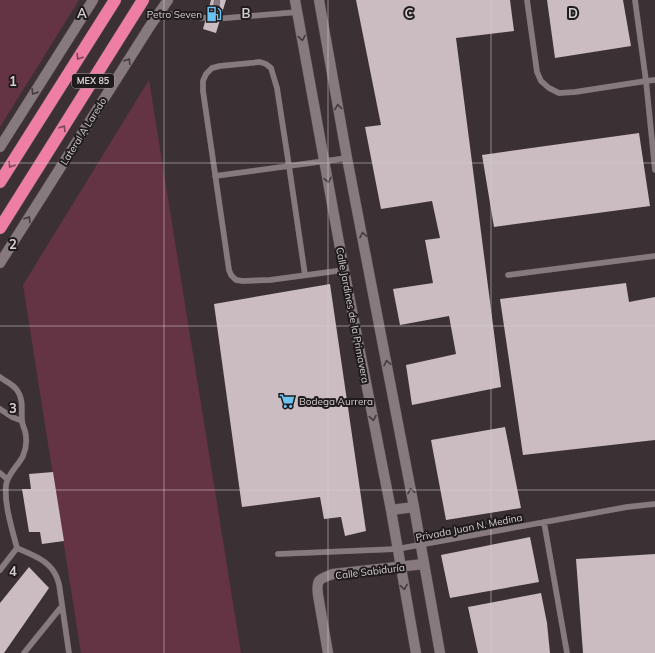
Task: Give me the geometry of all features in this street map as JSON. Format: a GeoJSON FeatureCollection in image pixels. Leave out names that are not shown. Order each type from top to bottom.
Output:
{"type":"FeatureCollection","features":[{"type":"Feature","properties":{"kind":"highway","name":"MEX 85"},"geometry":{"type":"LineString","coordinates":[[0,182],[115,0]]}},
{"type":"Feature","properties":{"kind":"highway","name":"MEX 85"},"geometry":{"type":"LineString","coordinates":[[0,228],[143,0]]}},
{"type":"Feature","properties":{"kind":"street"},"geometry":{"type":"LineString","coordinates":[[0,147],[93,0]]}},
{"type":"Feature","properties":{"kind":"street","name":"Lateral A Laredo"},"geometry":{"type":"LineString","coordinates":[[0,263],[168,0]]}},
{"type":"Feature","properties":{"kind":"street","name":"Calle Jardines de la Primavera"},"geometry":{"type":"LineString","coordinates":[[295,0],[344,270],[391,510],[416,653]]}},
{"type":"Feature","properties":{"kind":"street"},"geometry":{"type":"LineString","coordinates":[[319,0],[347,158],[414,507],[440,653]]}},
{"type":"Feature","properties":{"kind":"street"},"geometry":{"type":"LineString","coordinates":[[391,510],[414,507]]}},
{"type":"Feature","properties":{"kind":"street","name":"Calle Sabiduría"},"geometry":{"type":"LineString","coordinates":[[328,653],[317,587],[318,582],[323,577],[333,574],[424,564]]}},
{"type":"Feature","properties":{"kind":"lane"},"geometry":{"type":"LineString","coordinates":[[215,19],[217,0]]}},
{"type":"Feature","properties":{"kind":"lane"},"geometry":{"type":"LineString","coordinates":[[527,0],[538,72],[542,81],[549,88],[559,93],[575,92],[655,80]]}},
{"type":"Feature","properties":{"kind":"lane"},"geometry":{"type":"LineString","coordinates":[[635,0],[646,81],[655,170]]}},
{"type":"Feature","properties":{"kind":"lane"},"geometry":{"type":"LineString","coordinates":[[159,13],[215,19],[298,12]]}},
{"type":"Feature","properties":{"kind":"lane"},"geometry":{"type":"LineString","coordinates":[[305,275],[277,88],[271,68],[260,62],[212,68],[206,74],[203,81],[202,91],[231,276],[236,280],[243,281],[270,280],[344,270]]}},
{"type":"Feature","properties":{"kind":"lane"},"geometry":{"type":"LineString","coordinates":[[215,176],[347,158]]}},
{"type":"Feature","properties":{"kind":"lane"},"geometry":{"type":"LineString","coordinates":[[508,275],[655,256]]}},
{"type":"Feature","properties":{"kind":"lane"},"geometry":{"type":"LineString","coordinates":[[0,378],[13,385],[20,395],[22,421],[26,433],[26,443],[23,456],[8,479],[6,486],[8,512],[17,548]]}},
{"type":"Feature","properties":{"kind":"lane"},"geometry":{"type":"LineString","coordinates":[[0,409],[12,417],[22,421]]}},
{"type":"Feature","properties":{"kind":"lane"},"geometry":{"type":"LineString","coordinates":[[0,473],[8,479]]}},
{"type":"Feature","properties":{"kind":"lane","name":"Privada Juan N. Medina"},"geometry":{"type":"LineString","coordinates":[[278,554],[397,549],[626,507],[655,504]]}},
{"type":"Feature","properties":{"kind":"lane"},"geometry":{"type":"LineString","coordinates":[[544,522],[567,653]]}},
{"type":"Feature","properties":{"kind":"lane"},"geometry":{"type":"LineString","coordinates":[[0,570],[17,548]]}},
{"type":"Feature","properties":{"kind":"lane"},"geometry":{"type":"LineString","coordinates":[[17,548],[36,556],[49,565],[55,573],[59,584],[69,653]]}},
{"type":"Feature","properties":{"kind":"lane"},"geometry":{"type":"LineString","coordinates":[[24,653],[62,606]]}},
{"type":"Feature","properties":{"kind":"shaded area"},"geometry":{"type":"Polygon","coordinates":[[[0,0],[79,0],[0,127],[0,0]]]}},
{"type":"Feature","properties":{"kind":"shaded area"},"geometry":{"type":"Polygon","coordinates":[[[149,80],[241,653],[81,653],[23,285],[149,80]]]}},
{"type":"Feature","properties":{"kind":"building","name":"Petro Seven"},"geometry":{"type":"Polygon","coordinates":[[[211,0],[226,0],[216,33],[203,29],[211,0]]]}},
{"type":"Feature","properties":{"kind":"building"},"geometry":{"type":"Polygon","coordinates":[[[356,0],[510,0],[514,31],[456,38],[501,387],[412,405],[406,365],[456,354],[449,316],[400,325],[393,289],[433,283],[425,240],[440,238],[432,201],[381,209],[365,127],[381,125],[356,0]]]}},
{"type":"Feature","properties":{"kind":"building"},"geometry":{"type":"Polygon","coordinates":[[[547,0],[623,0],[631,46],[555,58],[547,0]]]}},
{"type":"Feature","properties":{"kind":"building"},"geometry":{"type":"Polygon","coordinates":[[[639,133],[650,206],[494,227],[482,155],[639,133]]]}},
{"type":"Feature","properties":{"kind":"building"},"geometry":{"type":"Polygon","coordinates":[[[626,283],[629,302],[655,297],[655,440],[523,455],[500,299],[626,283]]]}},
{"type":"Feature","properties":{"kind":"building","name":"Bodega Aurrera"},"geometry":{"type":"Polygon","coordinates":[[[330,284],[366,531],[345,536],[341,517],[324,519],[320,497],[242,507],[214,304],[330,284]]]}},
{"type":"Feature","properties":{"kind":"building"},"geometry":{"type":"Polygon","coordinates":[[[505,427],[521,508],[446,520],[431,440],[505,427]]]}},
{"type":"Feature","properties":{"kind":"building"},"geometry":{"type":"Polygon","coordinates":[[[53,472],[64,541],[42,544],[40,532],[29,532],[22,489],[31,489],[29,474],[53,472]]]}},
{"type":"Feature","properties":{"kind":"building"},"geometry":{"type":"Polygon","coordinates":[[[530,537],[539,582],[450,598],[441,555],[530,537]]]}},
{"type":"Feature","properties":{"kind":"building"},"geometry":{"type":"Polygon","coordinates":[[[655,554],[655,653],[583,653],[576,559],[655,554]]]}},
{"type":"Feature","properties":{"kind":"building"},"geometry":{"type":"Polygon","coordinates":[[[29,567],[49,588],[4,653],[0,653],[0,603],[29,567]]]}},
{"type":"Feature","properties":{"kind":"building"},"geometry":{"type":"Polygon","coordinates":[[[541,593],[547,623],[550,653],[478,653],[468,607],[541,593]]]}},
{"type":"Feature","properties":{"kind":"place","name":"Petro Seven"},"geometry":{"type":"Point","coordinates":[214,14]}},
{"type":"Feature","properties":{"kind":"place","name":"Bodega Aurrera"},"geometry":{"type":"Point","coordinates":[287,401]}}]}
